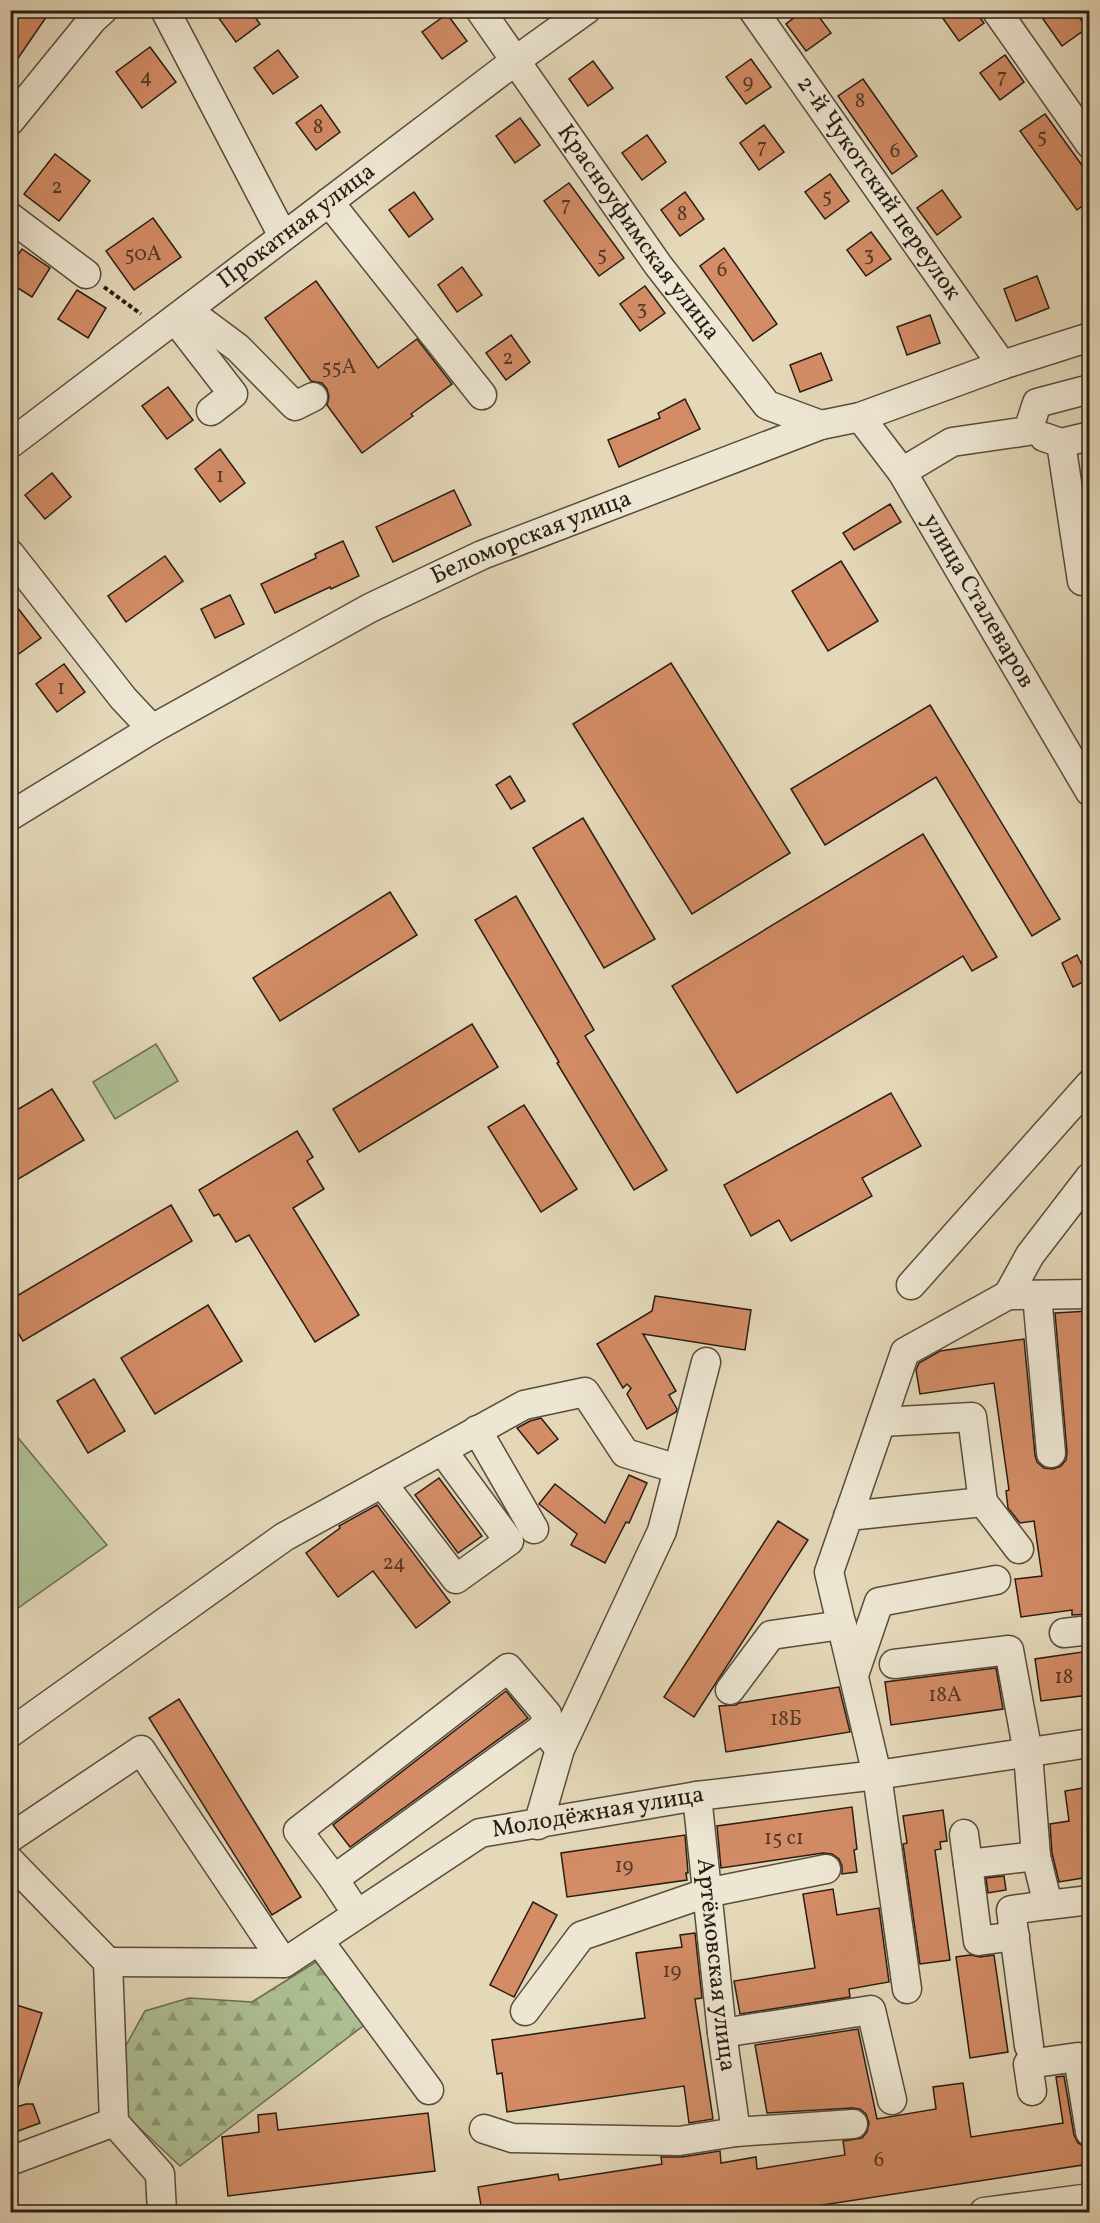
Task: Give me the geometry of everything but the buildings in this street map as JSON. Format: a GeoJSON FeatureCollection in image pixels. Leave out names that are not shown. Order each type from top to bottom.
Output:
{"type":"FeatureCollection","features":[{"type":"Feature","properties":{"kind":"street"},"geometry":{"type":"LineString","coordinates":[[10,121],[93,19],[103,10]]}},
{"type":"Feature","properties":{"kind":"street"},"geometry":{"type":"LineString","coordinates":[[165,10],[283,236]]}},
{"type":"Feature","properties":{"kind":"street","name":"Красноуфимская улица"},"geometry":{"type":"LineString","coordinates":[[480,10],[658,265],[767,405],[821,425]]}},
{"type":"Feature","properties":{"kind":"street","name":"Прокатная улица"},"geometry":{"type":"LineString","coordinates":[[10,444],[515,61],[586,10]]}},
{"type":"Feature","properties":{"kind":"street","name":"2-й Чукотский переулок"},"geometry":{"type":"LineString","coordinates":[[753,10],[1002,365]]}},
{"type":"Feature","properties":{"kind":"street"},"geometry":{"type":"LineString","coordinates":[[996,10],[1089,144]]}},
{"type":"Feature","properties":{"kind":"street"},"geometry":{"type":"LineString","coordinates":[[329,202],[482,395]]}},
{"type":"Feature","properties":{"kind":"street"},"geometry":{"type":"LineString","coordinates":[[10,218],[87,274]]}},
{"type":"Feature","properties":{"kind":"street"},"geometry":{"type":"LineString","coordinates":[[175,319],[238,348],[295,406],[313,397]]}},
{"type":"Feature","properties":{"kind":"street"},"geometry":{"type":"LineString","coordinates":[[175,319],[233,394],[211,411]]}},
{"type":"Feature","properties":{"kind":"street","name":"Беломорская улица"},"geometry":{"type":"LineString","coordinates":[[10,816],[152,729],[370,608],[482,555],[821,425],[860,417],[1002,365],[1089,337]]}},
{"type":"Feature","properties":{"kind":"street"},"geometry":{"type":"LineString","coordinates":[[1028,431],[1037,403],[1089,389]]}},
{"type":"Feature","properties":{"kind":"street","name":"улица Сталеваров"},"geometry":{"type":"LineString","coordinates":[[860,417],[902,472],[1089,792]]}},
{"type":"Feature","properties":{"kind":"street"},"geometry":{"type":"LineString","coordinates":[[902,472],[951,442],[1028,431],[1061,443],[1089,436]]}},
{"type":"Feature","properties":{"kind":"street"},"geometry":{"type":"LineString","coordinates":[[1061,443],[1082,581]]}},
{"type":"Feature","properties":{"kind":"street"},"geometry":{"type":"LineString","coordinates":[[10,554],[123,698],[152,729]]}},
{"type":"Feature","properties":{"kind":"street"},"geometry":{"type":"LineString","coordinates":[[911,1285],[1089,1084]]}},
{"type":"Feature","properties":{"kind":"street"},"geometry":{"type":"LineString","coordinates":[[1008,1295],[1030,1255],[1089,1177]]}},
{"type":"Feature","properties":{"kind":"street"},"geometry":{"type":"LineString","coordinates":[[907,1989],[877,1775],[829,1572],[904,1352],[1008,1295],[1089,1294]]}},
{"type":"Feature","properties":{"kind":"street"},"geometry":{"type":"LineString","coordinates":[[1037,1295],[1051,1453]]}},
{"type":"Feature","properties":{"kind":"street"},"geometry":{"type":"LineString","coordinates":[[334,1879],[551,1738],[662,1531],[706,1362]]}},
{"type":"Feature","properties":{"kind":"street"},"geometry":{"type":"LineString","coordinates":[[10,1733],[284,1537],[524,1405],[585,1392],[625,1453],[678,1469]]}},
{"type":"Feature","properties":{"kind":"street"},"geometry":{"type":"LineString","coordinates":[[881,1422],[972,1417],[983,1502],[1019,1549]]}},
{"type":"Feature","properties":{"kind":"street"},"geometry":{"type":"LineString","coordinates":[[477,1430],[534,1529]]}},
{"type":"Feature","properties":{"kind":"street"},"geometry":{"type":"LineString","coordinates":[[382,1483],[456,1579],[509,1541],[442,1449]]}},
{"type":"Feature","properties":{"kind":"street"},"geometry":{"type":"LineString","coordinates":[[848,1516],[983,1502]]}},
{"type":"Feature","properties":{"kind":"street"},"geometry":{"type":"LineString","coordinates":[[854,1675],[879,1602],[996,1580]]}},
{"type":"Feature","properties":{"kind":"street"},"geometry":{"type":"LineString","coordinates":[[730,1690],[771,1635],[842,1625]]}},
{"type":"Feature","properties":{"kind":"street"},"geometry":{"type":"LineString","coordinates":[[894,1664],[1009,1650],[1028,1753],[1036,1856],[1048,1905]]}},
{"type":"Feature","properties":{"kind":"street"},"geometry":{"type":"LineString","coordinates":[[357,1914],[298,1831],[508,1668],[547,1714],[551,1738],[538,1825]]}},
{"type":"Feature","properties":{"kind":"street","name":"Молодёжная улица"},"geometry":{"type":"LineString","coordinates":[[284,1963],[480,1833],[538,1825],[697,1796],[877,1775],[1089,1743]]}},
{"type":"Feature","properties":{"kind":"street"},"geometry":{"type":"LineString","coordinates":[[10,1838],[141,1750],[284,1963]]}},
{"type":"Feature","properties":{"kind":"street","name":"Артёмовская улица"},"geometry":{"type":"LineString","coordinates":[[697,1796],[722,2033],[736,2132]]}},
{"type":"Feature","properties":{"kind":"street"},"geometry":{"type":"LineString","coordinates":[[963,1834],[978,1941],[1015,1936]]}},
{"type":"Feature","properties":{"kind":"street"},"geometry":{"type":"LineString","coordinates":[[968,1864],[1036,1856]]}},
{"type":"Feature","properties":{"kind":"street"},"geometry":{"type":"LineString","coordinates":[[10,1861],[108,1962],[114,2122],[160,2174],[162,2212]]}},
{"type":"Feature","properties":{"kind":"street"},"geometry":{"type":"LineString","coordinates":[[525,2011],[581,1936],[706,1893],[826,1869]]}},
{"type":"Feature","properties":{"kind":"street"},"geometry":{"type":"LineString","coordinates":[[1029,2046],[1011,1910],[1089,1900]]}},
{"type":"Feature","properties":{"kind":"street"},"geometry":{"type":"LineString","coordinates":[[319,1941],[429,2090]]}},
{"type":"Feature","properties":{"kind":"street"},"geometry":{"type":"LineString","coordinates":[[108,1962],[284,1963]]}},
{"type":"Feature","properties":{"kind":"street"},"geometry":{"type":"LineString","coordinates":[[722,2033],[871,2010],[892,2100]]}},
{"type":"Feature","properties":{"kind":"street"},"geometry":{"type":"LineString","coordinates":[[1032,2091],[1028,2064],[1078,2057],[1089,2132]]}},
{"type":"Feature","properties":{"kind":"street"},"geometry":{"type":"LineString","coordinates":[[10,2161],[114,2122]]}},
{"type":"Feature","properties":{"kind":"street"},"geometry":{"type":"LineString","coordinates":[[484,2129],[512,2138],[679,2141],[736,2132],[853,2124]]}},
{"type":"Feature","properties":{"kind":"street"},"geometry":{"type":"LineString","coordinates":[[984,2212],[1089,2198]]}},
{"type":"Feature","properties":{"kind":"path"},"geometry":{"type":"LineString","coordinates":[[87,274],[175,319]]}},
{"type":"Feature","properties":{"kind":"green space"},"geometry":{"type":"Polygon","coordinates":[[[156,1044],[178,1081],[115,1119],[93,1082],[156,1044]]]}},
{"type":"Feature","properties":{"kind":"green space"},"geometry":{"type":"Polygon","coordinates":[[[10,1428],[107,1545],[11,1613],[10,1613],[10,1428]]]}},
{"type":"Feature","properties":{"kind":"green space"},"geometry":{"type":"Polygon","coordinates":[[[330,1953],[367,2023],[180,2166],[117,2107],[114,2067],[145,2011],[189,1998],[252,2002],[330,1953]]]}}]}
